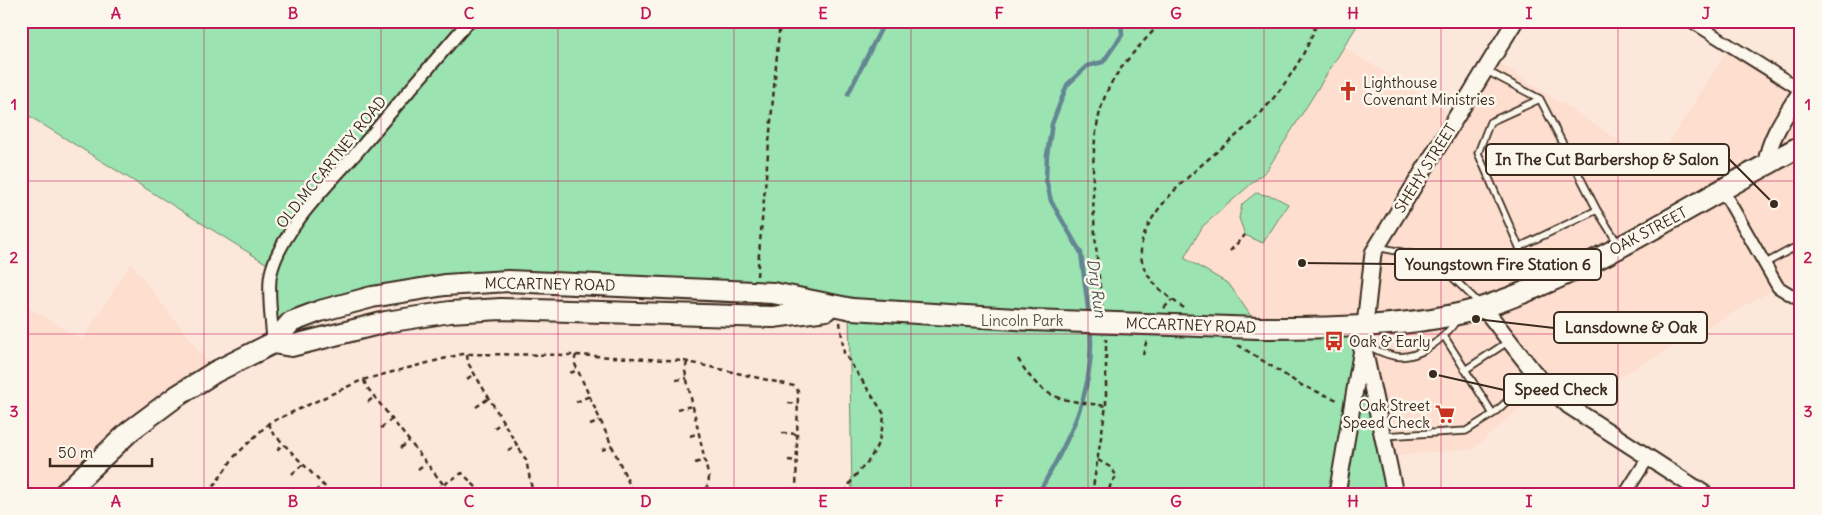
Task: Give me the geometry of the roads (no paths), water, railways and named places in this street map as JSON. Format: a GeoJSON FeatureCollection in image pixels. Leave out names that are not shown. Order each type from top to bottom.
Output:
{"type":"FeatureCollection","features":[{"type":"Feature","properties":{"kind":"highway","name":"OAK STREET"},"geometry":{"type":"LineString","coordinates":[[1363,334],[1413,321],[1483,307],[1538,286],[1620,246],[1723,191],[1766,164],[1801,147]]}},
{"type":"Feature","properties":{"kind":"highway","name":"MCCARTNEY ROAD"},"geometry":{"type":"LineString","coordinates":[[64,494],[130,431],[177,396],[215,372],[273,343],[296,319],[372,296],[444,285],[508,281],[756,292],[773,293],[846,309],[1031,320],[1258,328],[1320,328],[1363,334]]}},
{"type":"Feature","properties":{"kind":"highway","name":"MCCARTNEY ROAD"},"geometry":{"type":"LineString","coordinates":[[273,343],[291,346],[310,343],[386,322],[450,312],[510,309],[773,317],[846,309]]}},
{"type":"Feature","properties":{"kind":"street","name":"OLD MCCARTNEY ROAD"},"geometry":{"type":"LineString","coordinates":[[273,343],[269,286],[270,275],[280,250],[321,194],[469,21]]}},
{"type":"Feature","properties":{"kind":"street","name":"SHEHY STREET"},"geometry":{"type":"LineString","coordinates":[[1363,334],[1376,247],[1515,21]]}},
{"type":"Feature","properties":{"kind":"street"},"geometry":{"type":"LineString","coordinates":[[1691,21],[1801,90],[1781,123],[1772,143],[1766,164]]}},
{"type":"Feature","properties":{"kind":"street"},"geometry":{"type":"LineString","coordinates":[[1723,191],[1778,287],[1801,301]]}},
{"type":"Feature","properties":{"kind":"street"},"geometry":{"type":"LineString","coordinates":[[1483,307],[1536,375],[1569,406],[1706,494]]}},
{"type":"Feature","properties":{"kind":"street"},"geometry":{"type":"LineString","coordinates":[[1336,494],[1363,334]]}},
{"type":"Feature","properties":{"kind":"street"},"geometry":{"type":"LineString","coordinates":[[1363,334],[1395,494]]}},
{"type":"Feature","properties":{"kind":"street"},"geometry":{"type":"LineString","coordinates":[[1625,494],[1648,458]]}},
{"type":"Feature","properties":{"kind":"lane"},"geometry":{"type":"LineString","coordinates":[[1485,70],[1540,99],[1597,210],[1620,246]]}},
{"type":"Feature","properties":{"kind":"lane"},"geometry":{"type":"LineString","coordinates":[[1538,286],[1478,153],[1490,122],[1540,99]]}},
{"type":"Feature","properties":{"kind":"lane"},"geometry":{"type":"LineString","coordinates":[[1519,247],[1597,210]]}},
{"type":"Feature","properties":{"kind":"lane"},"geometry":{"type":"LineString","coordinates":[[1764,264],[1801,244]]}},
{"type":"Feature","properties":{"kind":"lane"},"geometry":{"type":"LineString","coordinates":[[1376,247],[1421,256],[1446,271],[1483,307]]}},
{"type":"Feature","properties":{"kind":"lane"},"geometry":{"type":"LineString","coordinates":[[1363,334],[1391,356],[1404,356],[1432,348],[1453,327],[1462,312]]}},
{"type":"Feature","properties":{"kind":"lane"},"geometry":{"type":"LineString","coordinates":[[1444,336],[1493,414]]}},
{"type":"Feature","properties":{"kind":"lane"},"geometry":{"type":"LineString","coordinates":[[1465,370],[1509,341]]}},
{"type":"Feature","properties":{"kind":"lane"},"geometry":{"type":"LineString","coordinates":[[1382,436],[1466,431],[1493,414],[1536,375]]}},
{"type":"Feature","properties":{"kind":"waterway"},"geometry":{"type":"LineString","coordinates":[[848,94],[885,21]]}},
{"type":"Feature","properties":{"kind":"waterway","name":"Dry Run"},"geometry":{"type":"LineString","coordinates":[[1089,316],[1081,253],[1051,201],[1046,179],[1047,155],[1052,124],[1067,85],[1087,66],[1103,62],[1122,35],[1121,21]]}},
{"type":"Feature","properties":{"kind":"waterway","name":"Dry Run"},"geometry":{"type":"LineString","coordinates":[[1038,494],[1060,455],[1085,393],[1091,350],[1090,327]]}},
{"type":"Feature","properties":{"kind":"place","name":"Lighthouse Covenant Ministries"},"geometry":{"type":"Point","coordinates":[1348,91]}},
{"type":"Feature","properties":{"kind":"place","name":"In The Cut Barbershop & Salon"},"geometry":{"type":"Point","coordinates":[1774,204]}},
{"type":"Feature","properties":{"kind":"place","name":"Youngstown Fire Station 6"},"geometry":{"type":"Point","coordinates":[1302,263]}},
{"type":"Feature","properties":{"kind":"place","name":"Lansdowne & Oak"},"geometry":{"type":"Point","coordinates":[1476,319]}},
{"type":"Feature","properties":{"kind":"place","name":"Oak & Early"},"geometry":{"type":"Point","coordinates":[1334,341]}},
{"type":"Feature","properties":{"kind":"place","name":"Speed Check"},"geometry":{"type":"Point","coordinates":[1433,374]}},
{"type":"Feature","properties":{"kind":"place","name":"Oak Street Speed Check"},"geometry":{"type":"Point","coordinates":[1445,414]}},
{"type":"Feature","properties":{"kind":"park label","name":"Lincoln Park"},"geometry":{"type":"Point","coordinates":[1022,320]}}]}
